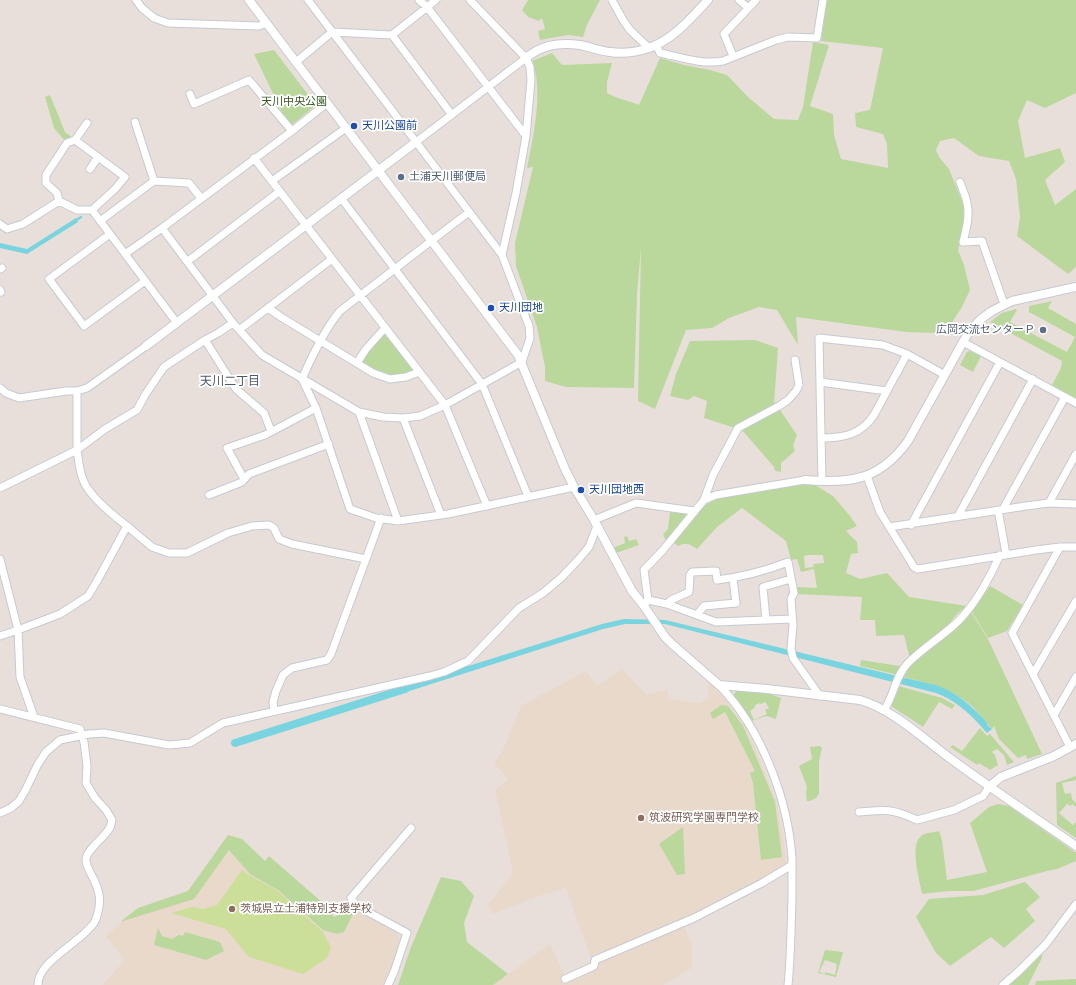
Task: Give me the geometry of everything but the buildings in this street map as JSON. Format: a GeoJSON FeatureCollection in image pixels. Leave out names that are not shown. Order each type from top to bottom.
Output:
{"type":"FeatureCollection","features":[{"type":"Feature","properties":{"kind":"street"},"geometry":{"type":"LineString","coordinates":[[136,0],[142,8],[154,18],[168,23],[259,26],[266,23]]}},
{"type":"Feature","properties":{"kind":"street"},"geometry":{"type":"LineString","coordinates":[[249,0],[518,355],[559,455],[574,487],[596,523],[632,591],[646,603],[667,604],[716,622],[792,619]]}},
{"type":"Feature","properties":{"kind":"street"},"geometry":{"type":"LineString","coordinates":[[162,228],[233,323],[262,355],[359,412],[383,417],[403,418],[420,416],[444,405],[522,362],[530,338],[529,326],[502,255],[308,0]]}},
{"type":"Feature","properties":{"kind":"street"},"geometry":{"type":"LineString","coordinates":[[419,0],[427,7],[526,136]]}},
{"type":"Feature","properties":{"kind":"street"},"geometry":{"type":"LineString","coordinates":[[296,62],[332,32],[392,35],[436,0]]}},
{"type":"Feature","properties":{"kind":"street"},"geometry":{"type":"LineString","coordinates":[[470,0],[495,28],[526,58],[530,67],[531,80],[526,136],[516,193],[502,255]]}},
{"type":"Feature","properties":{"kind":"street"},"geometry":{"type":"LineString","coordinates":[[612,0],[630,30],[653,46],[660,53],[707,62],[722,61],[776,40],[788,37],[817,38],[823,0]]}},
{"type":"Feature","properties":{"kind":"street"},"geometry":{"type":"LineString","coordinates":[[0,388],[6,393],[19,398],[66,391],[77,392],[87,388],[177,323],[305,224],[537,50],[554,44],[580,45],[616,53],[637,51],[653,46],[676,33],[708,0]]}},
{"type":"Feature","properties":{"kind":"street"},"geometry":{"type":"LineString","coordinates":[[739,0],[748,8]]}},
{"type":"Feature","properties":{"kind":"street"},"geometry":{"type":"LineString","coordinates":[[733,56],[724,34],[756,0]]}},
{"type":"Feature","properties":{"kind":"street"},"geometry":{"type":"LineString","coordinates":[[392,35],[452,115]]}},
{"type":"Feature","properties":{"kind":"street"},"geometry":{"type":"LineString","coordinates":[[190,94],[194,104],[249,80],[292,131]]}},
{"type":"Feature","properties":{"kind":"street"},"geometry":{"type":"LineString","coordinates":[[125,254],[292,131],[327,103]]}},
{"type":"Feature","properties":{"kind":"street"},"geometry":{"type":"LineString","coordinates":[[135,122],[154,181]]}},
{"type":"Feature","properties":{"kind":"street"},"geometry":{"type":"LineString","coordinates":[[75,140],[125,177],[115,189],[92,210],[77,210],[59,201],[57,193],[46,183],[46,176],[67,143],[75,140],[87,123]]}},
{"type":"Feature","properties":{"kind":"street"},"geometry":{"type":"LineString","coordinates":[[272,181],[346,128]]}},
{"type":"Feature","properties":{"kind":"street"},"geometry":{"type":"LineString","coordinates":[[90,169],[98,157]]}},
{"type":"Feature","properties":{"kind":"street"},"geometry":{"type":"LineString","coordinates":[[254,158],[444,405],[487,506]]}},
{"type":"Feature","properties":{"kind":"street"},"geometry":{"type":"LineString","coordinates":[[100,221],[154,181],[189,183],[201,198]]}},
{"type":"Feature","properties":{"kind":"street"},"geometry":{"type":"LineString","coordinates":[[960,182],[968,203],[968,221],[963,242],[982,241],[1004,304]]}},
{"type":"Feature","properties":{"kind":"street"},"geometry":{"type":"LineString","coordinates":[[188,261],[280,191]]}},
{"type":"Feature","properties":{"kind":"street"},"geometry":{"type":"LineString","coordinates":[[341,198],[482,384],[528,496]]}},
{"type":"Feature","properties":{"kind":"street"},"geometry":{"type":"LineString","coordinates":[[0,224],[7,229],[23,224],[59,201]]}},
{"type":"Feature","properties":{"kind":"street"},"geometry":{"type":"LineString","coordinates":[[92,210],[177,323]]}},
{"type":"Feature","properties":{"kind":"street"},"geometry":{"type":"LineString","coordinates":[[302,379],[320,342],[340,311],[469,212]]}},
{"type":"Feature","properties":{"kind":"street"},"geometry":{"type":"LineString","coordinates":[[110,234],[49,279],[53,285],[84,326],[145,281]]}},
{"type":"Feature","properties":{"kind":"street"},"geometry":{"type":"LineString","coordinates":[[239,330],[332,259]]}},
{"type":"Feature","properties":{"kind":"street"},"geometry":{"type":"LineString","coordinates":[[704,500],[716,495],[805,480],[844,481],[867,476],[884,467],[900,453],[914,432],[963,342],[976,323],[986,314],[1004,304],[1076,287]]}},
{"type":"Feature","properties":{"kind":"street"},"geometry":{"type":"LineString","coordinates":[[268,308],[320,342],[373,373],[390,379],[406,377],[419,372]]}},
{"type":"Feature","properties":{"kind":"street"},"geometry":{"type":"LineString","coordinates":[[0,488],[77,450],[105,429],[137,410],[145,395],[164,367],[233,323]]}},
{"type":"Feature","properties":{"kind":"street"},"geometry":{"type":"LineString","coordinates":[[357,363],[369,345],[385,328]]}},
{"type":"Feature","properties":{"kind":"street"},"geometry":{"type":"LineString","coordinates":[[822,481],[819,338],[883,344],[907,354],[945,376]]}},
{"type":"Feature","properties":{"kind":"street"},"geometry":{"type":"LineString","coordinates":[[205,340],[236,389],[264,413],[272,431]]}},
{"type":"Feature","properties":{"kind":"street"},"geometry":{"type":"LineString","coordinates":[[963,342],[1076,403]]}},
{"type":"Feature","properties":{"kind":"street"},"geometry":{"type":"LineString","coordinates":[[821,438],[844,437],[854,434],[862,429],[870,420],[907,354]]}},
{"type":"Feature","properties":{"kind":"street"},"geometry":{"type":"LineString","coordinates":[[788,985],[791,947],[792,865],[783,805],[765,756],[752,728],[745,717],[730,696],[672,644],[652,618],[646,603],[644,570],[663,550],[704,500],[713,475],[738,428],[779,406],[788,400],[796,391],[799,385],[795,360]]}},
{"type":"Feature","properties":{"kind":"street"},"geometry":{"type":"LineString","coordinates":[[911,525],[1000,362]]}},
{"type":"Feature","properties":{"kind":"street"},"geometry":{"type":"LineString","coordinates":[[302,379],[316,408],[350,509],[381,518],[398,521],[441,515],[574,487]]}},
{"type":"Feature","properties":{"kind":"street"},"geometry":{"type":"LineString","coordinates":[[958,516],[1033,379]]}},
{"type":"Feature","properties":{"kind":"street"},"geometry":{"type":"LineString","coordinates":[[820,382],[887,391]]}},
{"type":"Feature","properties":{"kind":"street"},"geometry":{"type":"LineString","coordinates":[[77,392],[77,450],[80,471],[88,489],[112,514],[152,547],[169,553],[187,553],[228,533],[252,526],[269,525],[274,528],[279,539],[292,544],[366,559]]}},
{"type":"Feature","properties":{"kind":"street"},"geometry":{"type":"LineString","coordinates":[[884,710],[907,664],[953,626],[964,614],[974,602],[994,567],[1003,555],[1001,512],[1065,397]]}},
{"type":"Feature","properties":{"kind":"street"},"geometry":{"type":"LineString","coordinates":[[244,479],[227,448],[272,431],[316,408]]}},
{"type":"Feature","properties":{"kind":"street"},"geometry":{"type":"LineString","coordinates":[[359,412],[398,521]]}},
{"type":"Feature","properties":{"kind":"street"},"geometry":{"type":"LineString","coordinates":[[403,418],[441,515]]}},
{"type":"Feature","properties":{"kind":"street"},"geometry":{"type":"LineString","coordinates":[[209,496],[242,482],[249,474],[329,444]]}},
{"type":"Feature","properties":{"kind":"street"},"geometry":{"type":"LineString","coordinates":[[1049,503],[1076,454]]}},
{"type":"Feature","properties":{"kind":"street"},"geometry":{"type":"LineString","coordinates":[[867,476],[880,512],[914,567],[918,569],[1060,547],[1076,547]]}},
{"type":"Feature","properties":{"kind":"street"},"geometry":{"type":"LineString","coordinates":[[0,813],[11,808],[19,801],[25,792],[38,764],[46,752],[60,740],[104,733],[176,745],[190,743],[223,723],[444,672],[468,661],[519,608],[562,577],[589,547],[596,523],[636,503],[694,511]]}},
{"type":"Feature","properties":{"kind":"street"},"geometry":{"type":"LineString","coordinates":[[890,527],[911,525],[958,516],[1001,512],[1049,503],[1076,504]]}},
{"type":"Feature","properties":{"kind":"street"},"geometry":{"type":"LineString","coordinates":[[274,711],[273,702],[283,675],[292,668],[327,660],[331,654],[381,518]]}},
{"type":"Feature","properties":{"kind":"street"},"geometry":{"type":"LineString","coordinates":[[0,636],[60,614],[88,596],[127,526]]}},
{"type":"Feature","properties":{"kind":"street"},"geometry":{"type":"LineString","coordinates":[[859,812],[891,810],[917,820],[921,820],[936,814],[954,810],[983,796],[990,786],[1001,777],[1042,762],[1073,745],[1054,715],[1012,633],[1060,547]]}},
{"type":"Feature","properties":{"kind":"street"},"geometry":{"type":"LineString","coordinates":[[0,559],[18,630],[20,677],[34,717]]}},
{"type":"Feature","properties":{"kind":"street"},"geometry":{"type":"LineString","coordinates":[[667,604],[671,600],[689,592],[690,576],[692,572],[716,571],[717,580],[765,571],[788,562],[794,593],[791,599],[793,658],[820,696]]}},
{"type":"Feature","properties":{"kind":"street"},"geometry":{"type":"LineString","coordinates":[[697,615],[704,606],[736,603],[733,578]]}},
{"type":"Feature","properties":{"kind":"street"},"geometry":{"type":"LineString","coordinates":[[766,620],[763,587],[791,579]]}},
{"type":"Feature","properties":{"kind":"street"},"geometry":{"type":"LineString","coordinates":[[1033,674],[1076,601]]}},
{"type":"Feature","properties":{"kind":"street"},"geometry":{"type":"LineString","coordinates":[[1054,715],[1076,677]]}},
{"type":"Feature","properties":{"kind":"street"},"geometry":{"type":"LineString","coordinates":[[719,685],[860,700],[874,704],[1076,846]]}},
{"type":"Feature","properties":{"kind":"street"},"geometry":{"type":"LineString","coordinates":[[0,709],[80,729],[83,736],[87,766],[86,783],[95,798],[106,810],[112,820],[109,829],[87,854],[85,859],[97,885],[100,898],[100,905],[94,922],[80,938],[47,964],[40,974],[38,985]]}},
{"type":"Feature","properties":{"kind":"street"},"geometry":{"type":"LineString","coordinates":[[388,985],[407,933],[357,906],[351,898],[411,828]]}},
{"type":"Feature","properties":{"kind":"street"},"geometry":{"type":"LineString","coordinates":[[565,979],[594,966],[595,960],[701,915],[792,865]]}},
{"type":"Feature","properties":{"kind":"street"},"geometry":{"type":"LineString","coordinates":[[1002,985],[1018,972],[1046,944],[1076,904]]}},
{"type":"Feature","properties":{"kind":"shaded area","name":"筑波研究学園専門学校"},"geometry":{"type":"Polygon","coordinates":[[[622,669],[646,694],[667,690],[669,699],[700,703],[710,697],[708,696],[709,682],[723,697],[744,725],[754,745],[776,801],[783,836],[786,864],[784,868],[682,923],[692,945],[692,968],[663,985],[493,985],[550,944],[564,975],[592,962],[566,888],[536,897],[493,914],[488,905],[513,873],[495,790],[508,779],[494,763],[503,750],[521,706],[586,671],[597,686],[622,669]]]}},
{"type":"Feature","properties":{"kind":"shaded area","name":"茨城県立土浦特別支援学校"},"geometry":{"type":"Polygon","coordinates":[[[228,835],[242,839],[265,861],[269,856],[324,904],[334,917],[340,914],[343,902],[396,932],[400,939],[391,971],[384,985],[103,985],[124,960],[106,936],[138,908],[188,891],[228,835]]]}},
{"type":"Feature","properties":{"kind":"green space"},"geometry":{"type":"Polygon","coordinates":[[[528,0],[600,0],[587,25],[583,37],[568,35],[540,40],[538,31],[545,29],[542,18],[539,21],[528,17],[522,10],[528,0]]]}},
{"type":"Feature","properties":{"kind":"green space"},"geometry":{"type":"Polygon","coordinates":[[[827,0],[1076,0],[1076,93],[1045,108],[1027,100],[1018,121],[1025,158],[1060,148],[1065,162],[1045,180],[1055,205],[1076,189],[1076,267],[1068,274],[1017,236],[1020,217],[1016,179],[1009,161],[979,156],[954,138],[940,141],[936,150],[939,157],[949,169],[964,206],[963,233],[958,250],[964,265],[970,290],[962,307],[949,327],[935,333],[906,332],[796,317],[798,345],[777,310],[759,307],[729,318],[712,328],[686,330],[655,409],[638,401],[641,248],[637,294],[634,388],[566,387],[545,381],[545,367],[537,327],[516,266],[515,243],[533,167],[527,168],[534,129],[537,100],[537,86],[532,61],[552,53],[562,65],[612,63],[607,82],[607,93],[639,105],[660,58],[727,75],[748,97],[774,119],[798,120],[803,107],[813,42],[829,45],[810,106],[833,114],[834,135],[841,159],[888,168],[887,144],[883,134],[856,127],[855,113],[870,110],[883,48],[821,41],[827,0]]]}},
{"type":"Feature","properties":{"kind":"green space","name":"天川中央公園"},"geometry":{"type":"Polygon","coordinates":[[[274,50],[316,105],[289,127],[254,54],[274,50]]]}},
{"type":"Feature","properties":{"kind":"green space"},"geometry":{"type":"Polygon","coordinates":[[[50,95],[65,132],[73,138],[65,141],[54,128],[45,97],[50,95]]]}},
{"type":"Feature","properties":{"kind":"green space"},"geometry":{"type":"Polygon","coordinates":[[[1052,301],[1048,308],[1076,324],[1076,399],[1052,385],[1061,368],[1062,361],[990,322],[1002,313],[1016,309],[1017,310],[1010,322],[1067,352],[1075,337],[1029,312],[1029,306],[1052,301]]]}},
{"type":"Feature","properties":{"kind":"green space"},"geometry":{"type":"Polygon","coordinates":[[[381,335],[385,335],[413,369],[411,373],[391,376],[367,368],[361,361],[381,335]]]}},
{"type":"Feature","properties":{"kind":"green space"},"geometry":{"type":"Polygon","coordinates":[[[755,340],[778,348],[774,405],[746,419],[735,428],[704,418],[707,401],[694,396],[688,400],[670,396],[676,374],[690,341],[755,340]]]}},
{"type":"Feature","properties":{"kind":"green space"},"geometry":{"type":"Polygon","coordinates":[[[970,351],[981,356],[973,372],[960,365],[967,352],[970,351]]]}},
{"type":"Feature","properties":{"kind":"green space"},"geometry":{"type":"Polygon","coordinates":[[[780,410],[797,435],[793,445],[795,451],[781,463],[781,472],[775,471],[774,467],[742,430],[780,410]]]}},
{"type":"Feature","properties":{"kind":"green space"},"geometry":{"type":"Polygon","coordinates":[[[810,482],[833,496],[857,526],[846,531],[857,542],[858,553],[851,554],[846,573],[860,579],[887,573],[909,597],[967,606],[958,613],[938,636],[910,659],[904,635],[876,636],[875,620],[860,620],[862,597],[796,594],[796,587],[817,588],[814,569],[801,572],[797,559],[791,560],[786,541],[742,508],[717,527],[697,549],[688,544],[678,546],[673,542],[705,505],[719,498],[810,482]],[[823,555],[804,556],[805,568],[814,567],[813,564],[824,563],[823,555]]]}},
{"type":"Feature","properties":{"kind":"green space"},"geometry":{"type":"Polygon","coordinates":[[[670,512],[687,514],[687,516],[666,541],[663,534],[668,529],[670,512]]]}},
{"type":"Feature","properties":{"kind":"green space"},"geometry":{"type":"Polygon","coordinates":[[[627,536],[629,541],[636,539],[639,545],[616,553],[613,548],[625,543],[624,537],[627,536]]]}},
{"type":"Feature","properties":{"kind":"green space"},"geometry":{"type":"Polygon","coordinates":[[[990,586],[1023,605],[1007,631],[988,638],[972,612],[990,586]]]}},
{"type":"Feature","properties":{"kind":"green space"},"geometry":{"type":"Polygon","coordinates":[[[971,612],[988,639],[1042,754],[1027,759],[1026,755],[1018,758],[999,739],[994,726],[992,729],[974,708],[958,696],[941,688],[904,677],[911,665],[942,640],[971,612]]]}},
{"type":"Feature","properties":{"kind":"green space"},"geometry":{"type":"Polygon","coordinates":[[[861,660],[900,666],[901,669],[898,675],[860,666],[861,660]]]}},
{"type":"Feature","properties":{"kind":"green space"},"geometry":{"type":"Polygon","coordinates":[[[898,686],[942,698],[955,705],[952,709],[939,702],[923,727],[891,706],[898,686]]]}},
{"type":"Feature","properties":{"kind":"green space"},"geometry":{"type":"Polygon","coordinates":[[[737,690],[770,694],[781,698],[776,719],[766,716],[752,721],[733,696],[737,690]],[[765,702],[755,705],[755,707],[750,711],[754,720],[767,714],[765,710],[769,708],[765,702]]]}},
{"type":"Feature","properties":{"kind":"green space"},"geometry":{"type":"Polygon","coordinates":[[[721,705],[728,706],[743,726],[775,802],[782,857],[761,860],[753,783],[750,773],[755,771],[725,712],[713,719],[710,713],[721,705]]]}},
{"type":"Feature","properties":{"kind":"green space"},"geometry":{"type":"Polygon","coordinates":[[[980,728],[987,736],[990,734],[1014,762],[1007,765],[1004,755],[997,749],[992,752],[995,755],[998,765],[990,770],[979,763],[977,765],[950,747],[953,745],[962,751],[980,728]]]}},
{"type":"Feature","properties":{"kind":"green space"},"geometry":{"type":"Polygon","coordinates":[[[820,746],[822,748],[819,761],[819,794],[816,798],[807,801],[807,787],[799,766],[812,759],[810,747],[820,746]]]}},
{"type":"Feature","properties":{"kind":"green space"},"geometry":{"type":"Polygon","coordinates":[[[1076,776],[1076,780],[1062,783],[1065,794],[1071,793],[1072,799],[1076,803],[1076,807],[1072,804],[1071,806],[1067,804],[1059,813],[1073,825],[1076,822],[1076,838],[1057,825],[1056,783],[1076,776]]]}},
{"type":"Feature","properties":{"kind":"green space"},"geometry":{"type":"Polygon","coordinates":[[[998,804],[1009,806],[1076,853],[1076,861],[1057,869],[973,891],[948,891],[922,894],[916,864],[916,847],[921,836],[927,833],[939,831],[942,840],[947,880],[987,872],[970,823],[989,807],[998,804]]]}},
{"type":"Feature","properties":{"kind":"green space"},"geometry":{"type":"Polygon","coordinates":[[[683,827],[685,874],[677,875],[659,844],[683,827]]]}},
{"type":"Feature","properties":{"kind":"green space"},"geometry":{"type":"Polygon","coordinates":[[[228,835],[242,839],[265,861],[269,856],[324,904],[334,917],[340,914],[343,902],[355,910],[344,932],[337,934],[323,930],[278,890],[250,874],[229,850],[194,899],[120,922],[138,908],[188,891],[228,835]]]}},
{"type":"Feature","properties":{"kind":"green space"},"geometry":{"type":"Polygon","coordinates":[[[242,870],[275,889],[322,931],[331,947],[327,958],[303,974],[249,957],[226,929],[171,913],[192,907],[203,909],[217,905],[242,870]]]}},
{"type":"Feature","properties":{"kind":"green space"},"geometry":{"type":"Polygon","coordinates":[[[441,877],[461,881],[474,896],[464,923],[467,942],[508,974],[493,985],[398,985],[411,947],[441,877]]]}},
{"type":"Feature","properties":{"kind":"green space"},"geometry":{"type":"Polygon","coordinates":[[[1025,882],[1040,897],[1026,909],[1035,921],[1004,948],[991,937],[950,966],[936,953],[916,917],[929,899],[983,895],[1025,882]]]}},
{"type":"Feature","properties":{"kind":"green space"},"geometry":{"type":"Polygon","coordinates":[[[158,928],[162,936],[172,939],[179,935],[183,936],[185,932],[220,942],[224,951],[206,960],[154,945],[158,928]]]}},
{"type":"Feature","properties":{"kind":"green space"},"geometry":{"type":"Polygon","coordinates":[[[825,950],[843,952],[836,977],[818,973],[825,950]],[[825,960],[819,972],[835,975],[837,964],[825,960]]]}},
{"type":"Feature","properties":{"kind":"green space"},"geometry":{"type":"Polygon","coordinates":[[[1042,954],[1042,958],[1028,985],[1007,985],[1042,954]]]}},
{"type":"Feature","properties":{"kind":"green space"},"geometry":{"type":"Polygon","coordinates":[[[1076,979],[1076,985],[1035,985],[1036,981],[1076,979]]]}},
{"type":"Feature","properties":{"kind":"water"},"geometry":{"type":"Polygon","coordinates":[[[76,218],[78,222],[27,254],[0,248],[0,243],[27,249],[76,218]]]}},
{"type":"Feature","properties":{"kind":"water"},"geometry":{"type":"Polygon","coordinates":[[[624,619],[665,620],[939,686],[953,693],[965,702],[976,711],[992,729],[987,733],[959,706],[936,693],[665,624],[625,624],[603,629],[397,695],[395,689],[602,624],[624,619]]]}},
{"type":"Feature","properties":{"kind":"waterway"},"geometry":{"type":"LineString","coordinates":[[75,221],[81,217]]}},
{"type":"Feature","properties":{"kind":"waterway"},"geometry":{"type":"LineString","coordinates":[[235,743],[405,689]]}},
{"type":"Feature","properties":{"kind":"place","name":"天川公園前"},"geometry":{"type":"Point","coordinates":[354,126]}},
{"type":"Feature","properties":{"kind":"place","name":"土浦天川郵便局"},"geometry":{"type":"Point","coordinates":[401,177]}},
{"type":"Feature","properties":{"kind":"place","name":"天川団地"},"geometry":{"type":"Point","coordinates":[491,308]}},
{"type":"Feature","properties":{"kind":"place","name":"広岡交流センターＰ"},"geometry":{"type":"Point","coordinates":[1043,330]}},
{"type":"Feature","properties":{"kind":"place","name":"天川団地西"},"geometry":{"type":"Point","coordinates":[581,490]}},
{"type":"Feature","properties":{"kind":"place","name":"筑波研究学園専門学校"},"geometry":{"type":"Point","coordinates":[641,818]}},
{"type":"Feature","properties":{"kind":"place","name":"茨城県立土浦特別支援学校"},"geometry":{"type":"Point","coordinates":[232,909]}},
{"type":"Feature","properties":{"kind":"district","name":"天川二丁目"},"geometry":{"type":"Point","coordinates":[230,382]}}]}
